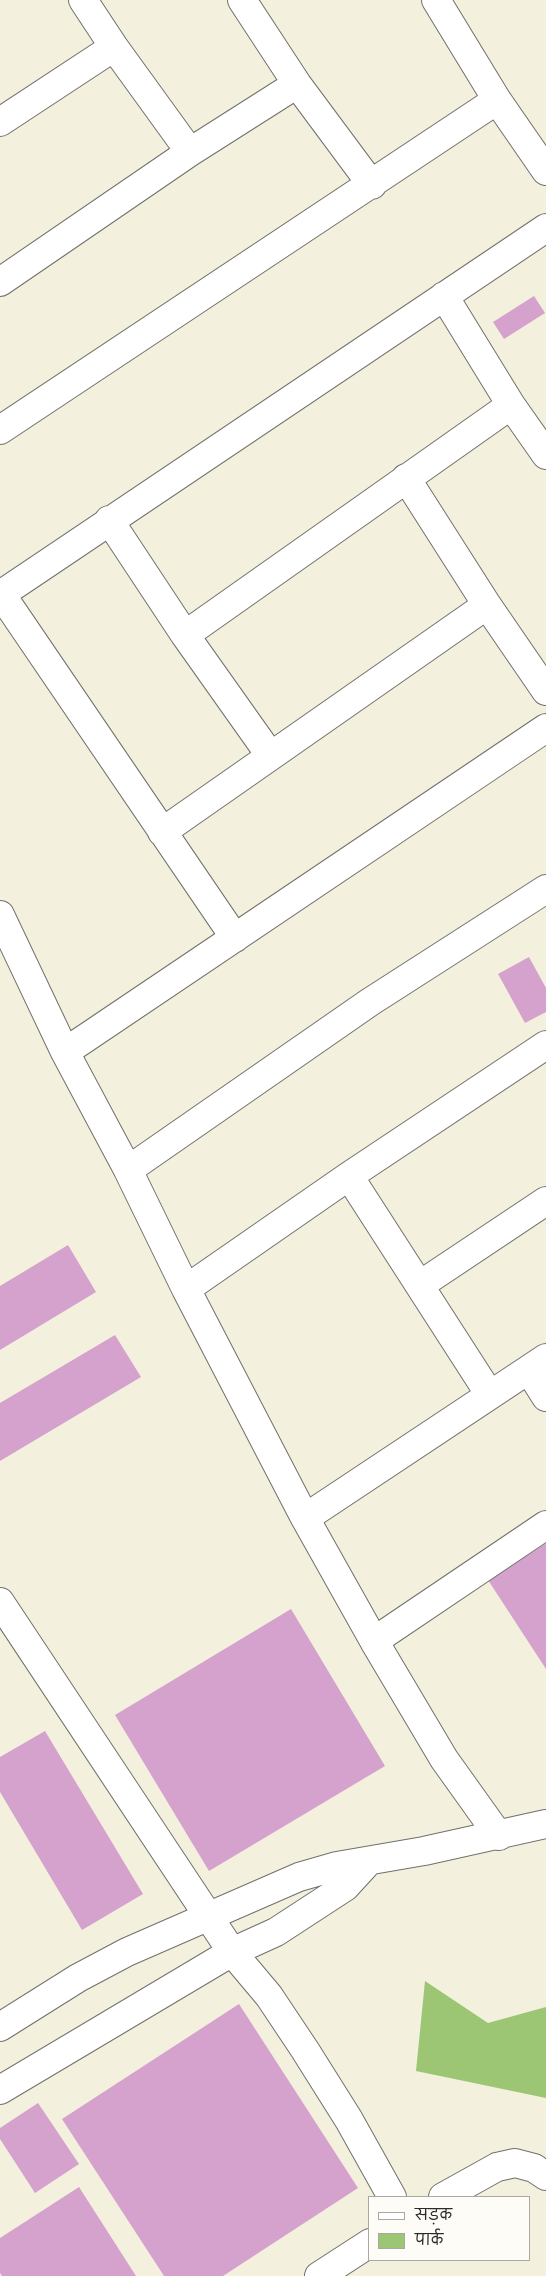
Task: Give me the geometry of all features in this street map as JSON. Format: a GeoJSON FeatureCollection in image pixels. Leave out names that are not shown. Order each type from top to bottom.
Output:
{"type":"FeatureCollection","features":[{"type":"Feature","properties":{"kind":"street"},"geometry":{"type":"LineString","coordinates":[[83,0],[190,152]]}},
{"type":"Feature","properties":{"kind":"street"},"geometry":{"type":"LineString","coordinates":[[242,0],[297,84],[372,184]]}},
{"type":"Feature","properties":{"kind":"street"},"geometry":{"type":"LineString","coordinates":[[436,0],[497,100],[546,171]]}},
{"type":"Feature","properties":{"kind":"street"},"geometry":{"type":"LineString","coordinates":[[0,122],[114,46]]}},
{"type":"Feature","properties":{"kind":"street"},"geometry":{"type":"LineString","coordinates":[[0,282],[190,152],[297,84]]}},
{"type":"Feature","properties":{"kind":"street"},"geometry":{"type":"LineString","coordinates":[[0,430],[497,100]]}},
{"type":"Feature","properties":{"kind":"street"},"geometry":{"type":"LineString","coordinates":[[235,938],[0,594],[546,228]]}},
{"type":"Feature","properties":{"kind":"street"},"geometry":{"type":"LineString","coordinates":[[444,296],[511,405],[546,455]]}},
{"type":"Feature","properties":{"kind":"street"},"geometry":{"type":"LineString","coordinates":[[185,634],[511,405]]}},
{"type":"Feature","properties":{"kind":"street"},"geometry":{"type":"LineString","coordinates":[[406,478],[487,605],[546,691]]}},
{"type":"Feature","properties":{"kind":"street"},"geometry":{"type":"LineString","coordinates":[[109,520],[185,634],[270,755]]}},
{"type":"Feature","properties":{"kind":"street"},"geometry":{"type":"LineString","coordinates":[[162,832],[487,605]]}},
{"type":"Feature","properties":{"kind":"street"},"geometry":{"type":"LineString","coordinates":[[65,1052],[546,728]]}},
{"type":"Feature","properties":{"kind":"street"},"geometry":{"type":"LineString","coordinates":[[128,1170],[370,1002],[546,889]]}},
{"type":"Feature","properties":{"kind":"street"},"geometry":{"type":"LineString","coordinates":[[0,915],[65,1052],[128,1170],[186,1289],[305,1518],[374,1641],[444,1759],[499,1836]]}},
{"type":"Feature","properties":{"kind":"street"},"geometry":{"type":"LineString","coordinates":[[186,1289],[349,1176],[546,1044]]}},
{"type":"Feature","properties":{"kind":"street"},"geometry":{"type":"LineString","coordinates":[[349,1176],[490,1395]]}},
{"type":"Feature","properties":{"kind":"street"},"geometry":{"type":"LineString","coordinates":[[420,1285],[546,1202]]}},
{"type":"Feature","properties":{"kind":"street"},"geometry":{"type":"LineString","coordinates":[[305,1518],[537,1364],[546,1397]]}},
{"type":"Feature","properties":{"kind":"street"},"geometry":{"type":"LineString","coordinates":[[374,1641],[546,1525]]}},
{"type":"Feature","properties":{"kind":"street"},"geometry":{"type":"LineString","coordinates":[[0,1602],[207,1916],[232,1952],[269,1996],[305,2050],[349,2120],[391,2196]]}},
{"type":"Feature","properties":{"kind":"street"},"geometry":{"type":"LineString","coordinates":[[0,2027],[86,1974],[127,1952],[299,1877],[337,1866],[367,1863],[499,1836],[546,1824]]}},
{"type":"Feature","properties":{"kind":"street"},"geometry":{"type":"LineString","coordinates":[[0,2090],[232,1952],[276,1932],[345,1887],[367,1863]]}},
{"type":"Feature","properties":{"kind":"street"},"geometry":{"type":"LineString","coordinates":[[445,2196],[497,2167],[515,2163],[534,2168],[546,2176]]}},
{"type":"Feature","properties":{"kind":"street"},"geometry":{"type":"LineString","coordinates":[[319,2276],[368,2244]]}},
{"type":"Feature","properties":{"kind":"green space"},"geometry":{"type":"Polygon","coordinates":[[[425,1981],[488,2023],[546,2007],[546,2098],[416,2071],[425,1981]]]}},
{"type":"Feature","properties":{"kind":"building"},"geometry":{"type":"Polygon","coordinates":[[[534,296],[545,313],[504,339],[493,322],[534,296]]]}},
{"type":"Feature","properties":{"kind":"building"},"geometry":{"type":"Polygon","coordinates":[[[529,957],[546,988],[546,1012],[525,1023],[498,974],[529,957]]]}},
{"type":"Feature","properties":{"kind":"building"},"geometry":{"type":"Polygon","coordinates":[[[68,1245],[96,1292],[0,1350],[0,1286],[68,1245]]]}},
{"type":"Feature","properties":{"kind":"building"},"geometry":{"type":"Polygon","coordinates":[[[115,1335],[141,1377],[0,1461],[0,1403],[115,1335]]]}},
{"type":"Feature","properties":{"kind":"building"},"geometry":{"type":"Polygon","coordinates":[[[546,1543],[546,1669],[488,1580],[546,1543]]]}},
{"type":"Feature","properties":{"kind":"building"},"geometry":{"type":"Polygon","coordinates":[[[291,1609],[385,1766],[209,1871],[115,1715],[291,1609]]]}},
{"type":"Feature","properties":{"kind":"building"},"geometry":{"type":"Polygon","coordinates":[[[45,1731],[143,1894],[82,1930],[0,1792],[0,1757],[45,1731]]]}},
{"type":"Feature","properties":{"kind":"building"},"geometry":{"type":"Polygon","coordinates":[[[239,2004],[358,2188],[223,2276],[164,2276],[62,2119],[239,2004]]]}},
{"type":"Feature","properties":{"kind":"building"},"geometry":{"type":"Polygon","coordinates":[[[38,2103],[79,2164],[35,2193],[0,2139],[0,2128],[38,2103]]]}},
{"type":"Feature","properties":{"kind":"building"},"geometry":{"type":"Polygon","coordinates":[[[79,2187],[136,2276],[2,2276],[0,2273],[0,2238],[79,2187]]]}}]}
